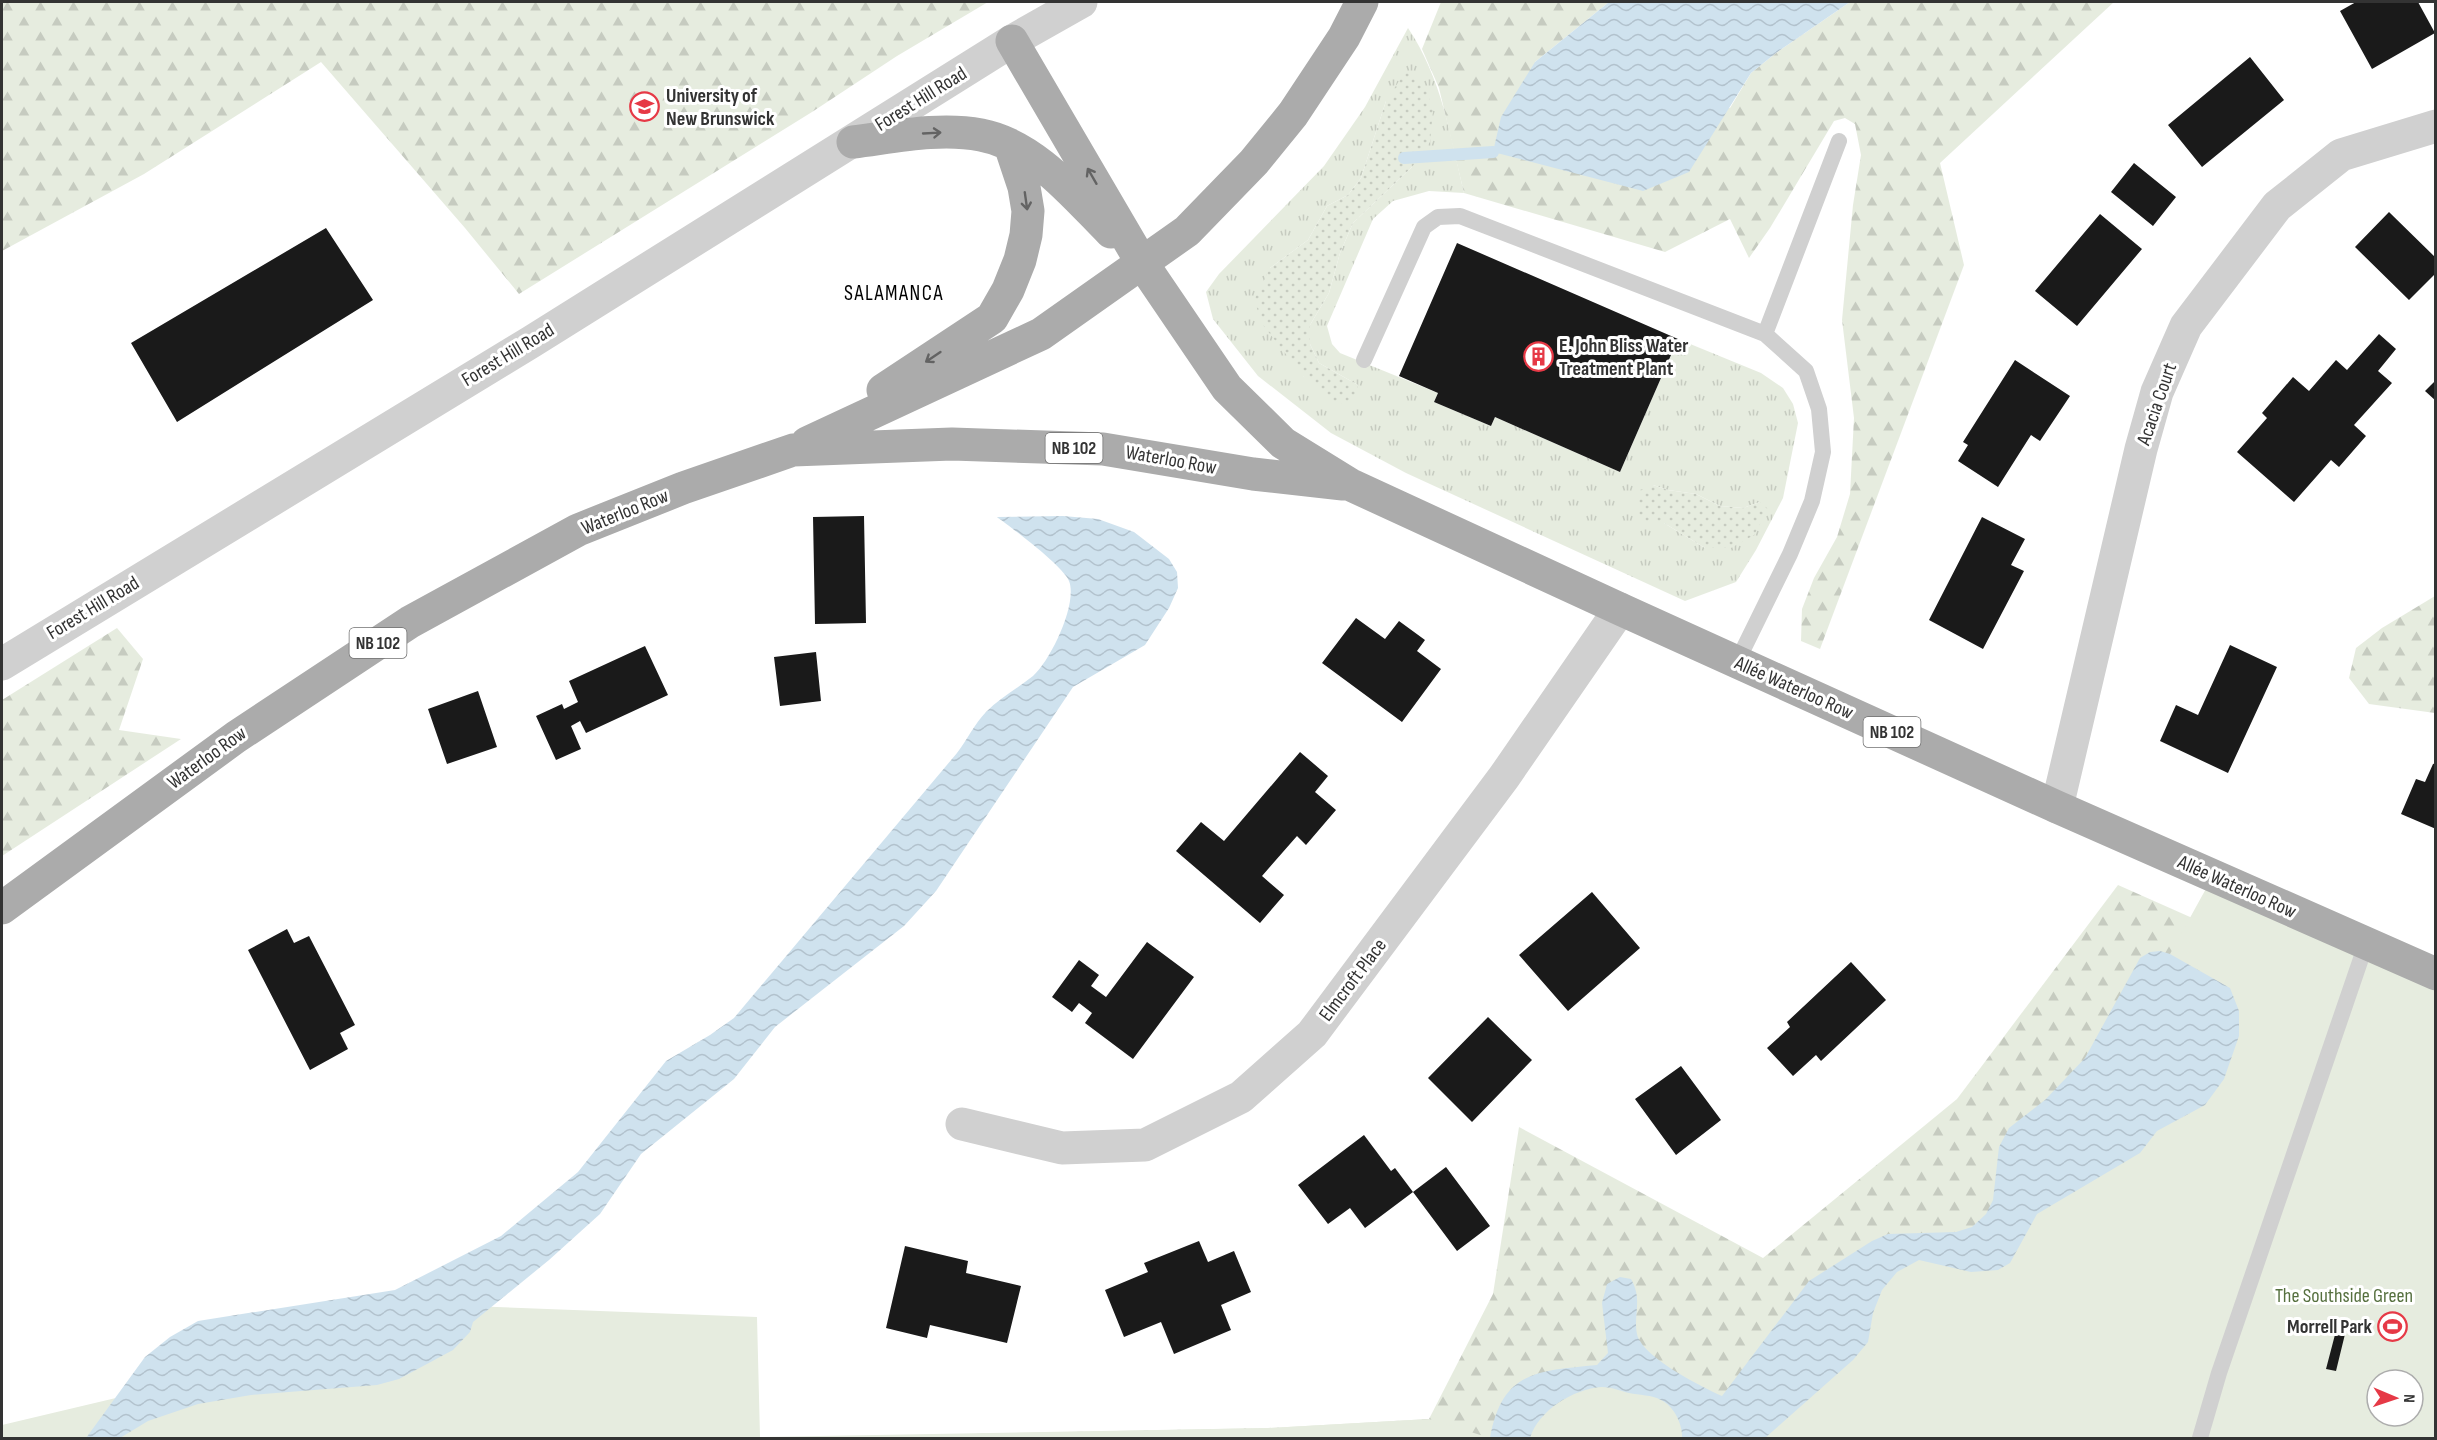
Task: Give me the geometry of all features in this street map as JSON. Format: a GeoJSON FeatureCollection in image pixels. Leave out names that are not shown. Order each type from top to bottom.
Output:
{"type":"FeatureCollection","features":[{"type":"Feature","properties":{"kind":"main road"},"geometry":{"type":"LineString","coordinates":[[793,450],[1041,334],[1187,231],[1254,162],[1293,114],[1344,37],[1362,2]]}},
{"type":"Feature","properties":{"kind":"main road"},"geometry":{"type":"LineString","coordinates":[[1012,41],[1142,263],[1227,388],[1283,443],[1351,485]]}},
{"type":"Feature","properties":{"kind":"main road"},"geometry":{"type":"LineString","coordinates":[[853,142],[953,132],[982,135],[1010,145],[1064,185],[1142,263]]}},
{"type":"Feature","properties":{"kind":"main road"},"geometry":{"type":"LineString","coordinates":[[793,450],[992,318],[1008,291],[1020,260],[1026,235],[1028,211],[1024,187],[1010,145]]}},
{"type":"Feature","properties":{"kind":"main road","name":"Waterloo Row"},"geometry":{"type":"LineString","coordinates":[[2,908],[236,737],[410,622],[578,530],[683,488],[793,450],[952,444],[1103,449],[1253,474],[1351,485]]}},
{"type":"Feature","properties":{"kind":"main road","name":"Allée Waterloo Row"},"geometry":{"type":"LineString","coordinates":[[1351,485],[2057,807],[2436,974]]}},
{"type":"Feature","properties":{"kind":"street","name":"Forest Hill Road"},"geometry":{"type":"LineString","coordinates":[[2,664],[541,336],[1012,41],[1081,2]]}},
{"type":"Feature","properties":{"kind":"street","name":"Acacia Court"},"geometry":{"type":"LineString","coordinates":[[2057,807],[2137,463],[2157,392],[2186,326],[2277,206],[2341,155],[2436,126]]}},
{"type":"Feature","properties":{"kind":"street","name":"Elmcroft Place"},"geometry":{"type":"LineString","coordinates":[[962,1124],[1062,1148],[1145,1145],[1242,1097],[1312,1034],[1504,777],[1620,609]]}},
{"type":"Feature","properties":{"kind":"lane"},"geometry":{"type":"LineString","coordinates":[[1765,334],[1839,141]]}},
{"type":"Feature","properties":{"kind":"lane"},"geometry":{"type":"LineString","coordinates":[[1364,360],[1424,227],[1438,217],[1460,216],[1765,334],[1806,371],[1819,410],[1823,452],[1812,501],[1790,554],[1737,662]]}},
{"type":"Feature","properties":{"kind":"lane"},"geometry":{"type":"LineString","coordinates":[[2200,1438],[2219,1373],[2366,944]]}},
{"type":"Feature","properties":{"kind":"green space","name":"University of New Brunswick"},"geometry":{"type":"Polygon","coordinates":[[[2,2],[988,2],[897,56],[812,112],[519,294],[321,62],[144,174],[2,251],[2,2]]]}},
{"type":"Feature","properties":{"kind":"green space"},"geometry":{"type":"Polygon","coordinates":[[[1441,2],[1609,2],[1535,62],[1730,108],[1751,73],[1850,2],[2114,2],[1940,163],[1964,265],[1820,649],[1801,641],[1802,609],[1814,578],[1837,537],[1850,494],[1854,418],[1842,320],[1853,205],[1861,155],[1855,124],[1845,118],[1834,121],[1770,228],[1749,258],[1730,219],[1665,252],[1464,193],[1439,88],[1422,49],[1441,2]]]}},
{"type":"Feature","properties":{"kind":"green space"},"geometry":{"type":"Polygon","coordinates":[[[1408,28],[1420,47],[1437,87],[1464,193],[1429,191],[1393,201],[1373,219],[1327,326],[1332,344],[1340,353],[1438,393],[1434,402],[1491,426],[1495,417],[1620,472],[1678,339],[1761,373],[1783,388],[1793,404],[1798,423],[1783,498],[1756,550],[1736,582],[1685,601],[1406,473],[1331,433],[1258,376],[1213,319],[1206,292],[1219,274],[1324,166],[1365,107],[1408,28]],[[1386,101],[1361,178],[1348,195],[1327,206],[1308,240],[1270,268],[1304,377],[1358,385],[1319,363],[1310,344],[1310,325],[1329,293],[1340,253],[1353,223],[1412,167],[1386,101]],[[1653,485],[1664,523],[1705,548],[1760,502],[1743,508],[1720,506],[1696,494],[1668,490],[1653,485]]]}},
{"type":"Feature","properties":{"kind":"green space"},"geometry":{"type":"Polygon","coordinates":[[[1405,72],[1415,75],[1428,94],[1433,110],[1430,142],[1412,167],[1353,223],[1340,253],[1329,293],[1310,325],[1310,344],[1319,363],[1358,385],[1358,395],[1347,404],[1328,401],[1304,377],[1263,325],[1254,300],[1270,268],[1308,240],[1327,206],[1348,195],[1361,178],[1386,101],[1405,72]]]}},
{"type":"Feature","properties":{"kind":"green space"},"geometry":{"type":"Polygon","coordinates":[[[1653,485],[1668,490],[1696,494],[1720,506],[1743,508],[1760,502],[1768,509],[1754,535],[1731,548],[1705,548],[1664,523],[1648,523],[1636,513],[1640,490],[1653,485]]]}},
{"type":"Feature","properties":{"kind":"green space"},"geometry":{"type":"Polygon","coordinates":[[[2435,596],[2435,713],[2369,704],[2349,678],[2356,648],[2382,628],[2435,596]]]}},
{"type":"Feature","properties":{"kind":"green space"},"geometry":{"type":"Polygon","coordinates":[[[117,628],[143,659],[119,730],[181,739],[2,856],[2,700],[117,628]]]}},
{"type":"Feature","properties":{"kind":"green space","name":"The Southside Green"},"geometry":{"type":"Polygon","coordinates":[[[2213,876],[2435,974],[2435,1438],[1513,1438],[1538,1397],[1598,1375],[1732,1410],[1876,1270],[1988,1238],[2170,954],[2213,876]]]}},
{"type":"Feature","properties":{"kind":"green space"},"geometry":{"type":"Polygon","coordinates":[[[2118,885],[2352,989],[2199,1438],[760,1438],[1268,1428],[1429,1419],[1493,1294],[1519,1127],[1763,1258],[1957,1099],[2118,885]]]}},
{"type":"Feature","properties":{"kind":"green space"},"geometry":{"type":"Polygon","coordinates":[[[416,1304],[757,1317],[760,1437],[1268,1428],[1429,1419],[1490,1438],[2,1438],[2,1425],[361,1340],[416,1304]]]}},
{"type":"Feature","properties":{"kind":"water"},"geometry":{"type":"Polygon","coordinates":[[[1609,2],[1850,2],[1751,73],[1689,172],[1643,191],[1493,152],[1501,117],[1535,62],[1609,2]]]}},
{"type":"Feature","properties":{"kind":"water"},"geometry":{"type":"Polygon","coordinates":[[[1063,516],[1098,519],[1134,532],[1169,559],[1177,572],[1178,588],[1169,608],[1145,645],[1073,687],[936,891],[904,926],[775,1027],[734,1079],[641,1154],[600,1214],[549,1260],[473,1322],[470,1332],[453,1350],[399,1379],[377,1385],[251,1395],[198,1404],[148,1421],[120,1438],[86,1438],[145,1357],[170,1337],[198,1321],[395,1290],[501,1236],[578,1172],[666,1061],[734,1018],[957,753],[982,716],[1040,668],[1055,645],[1066,617],[1071,591],[1069,581],[1047,557],[997,517],[1063,516]]]}},
{"type":"Feature","properties":{"kind":"water"},"geometry":{"type":"Polygon","coordinates":[[[2160,951],[2170,954],[2230,988],[2239,1011],[2239,1036],[2224,1079],[2205,1105],[2157,1131],[2140,1153],[2037,1214],[2010,1263],[1998,1270],[1971,1272],[1919,1260],[1897,1272],[1882,1290],[1873,1313],[1868,1342],[1853,1360],[1765,1438],[1682,1438],[1677,1416],[1666,1403],[1654,1397],[1602,1387],[1580,1392],[1558,1403],[1541,1418],[1530,1438],[1490,1438],[1503,1399],[1526,1378],[1557,1369],[1597,1365],[1608,1353],[1602,1303],[1607,1284],[1620,1277],[1631,1279],[1635,1287],[1636,1327],[1641,1343],[1673,1370],[1722,1396],[1809,1281],[1872,1241],[1888,1234],[1956,1232],[1972,1227],[1986,1214],[1993,1200],[1999,1147],[2009,1128],[2045,1100],[2085,1058],[2140,958],[2150,952],[2160,951]]]}},
{"type":"Feature","properties":{"kind":"building"},"geometry":{"type":"Polygon","coordinates":[[[2356,2],[2418,2],[2435,33],[2372,69],[2340,11],[2356,2]]]}},
{"type":"Feature","properties":{"kind":"building"},"geometry":{"type":"Polygon","coordinates":[[[2250,57],[2284,100],[2202,167],[2168,125],[2250,57]]]}},
{"type":"Feature","properties":{"kind":"building"},"geometry":{"type":"Polygon","coordinates":[[[2134,163],[2176,197],[2153,226],[2111,192],[2134,163]]]}},
{"type":"Feature","properties":{"kind":"building"},"geometry":{"type":"Polygon","coordinates":[[[2389,212],[2436,258],[2436,273],[2409,300],[2355,247],[2389,212]]]}},
{"type":"Feature","properties":{"kind":"building"},"geometry":{"type":"Polygon","coordinates":[[[2100,214],[2142,249],[2077,326],[2035,291],[2100,214]]]}},
{"type":"Feature","properties":{"kind":"building"},"geometry":{"type":"Polygon","coordinates":[[[326,228],[373,300],[177,422],[131,343],[326,228]]]}},
{"type":"Feature","properties":{"kind":"building","name":"E. John Bliss Water Treatment Plant"},"geometry":{"type":"Polygon","coordinates":[[[1457,243],[1678,339],[1620,472],[1495,417],[1491,426],[1434,402],[1438,393],[1399,376],[1457,243]]]}},
{"type":"Feature","properties":{"kind":"building"},"geometry":{"type":"Polygon","coordinates":[[[2379,334],[2396,349],[2378,371],[2392,383],[2354,425],[2366,436],[2339,467],[2331,460],[2294,502],[2237,452],[2267,418],[2262,413],[2293,377],[2309,391],[2336,360],[2347,370],[2379,334]]]}},
{"type":"Feature","properties":{"kind":"building"},"geometry":{"type":"Polygon","coordinates":[[[2015,360],[2070,396],[2040,441],[2031,435],[1998,487],[1958,461],[1968,445],[1963,442],[2015,360]]]}},
{"type":"Feature","properties":{"kind":"building"},"geometry":{"type":"Polygon","coordinates":[[[2436,380],[2436,401],[2425,391],[2436,380]]]}},
{"type":"Feature","properties":{"kind":"building"},"geometry":{"type":"Polygon","coordinates":[[[864,516],[866,623],[815,624],[813,517],[864,516]]]}},
{"type":"Feature","properties":{"kind":"building"},"geometry":{"type":"Polygon","coordinates":[[[1982,517],[2025,539],[2011,565],[2024,571],[1983,649],[1929,620],[1982,517]]]}},
{"type":"Feature","properties":{"kind":"building"},"geometry":{"type":"Polygon","coordinates":[[[1356,618],[1385,639],[1399,621],[1425,640],[1417,651],[1441,669],[1402,722],[1322,663],[1356,618]]]}},
{"type":"Feature","properties":{"kind":"building"},"geometry":{"type":"Polygon","coordinates":[[[2230,645],[2277,667],[2228,773],[2160,741],[2176,705],[2198,715],[2230,645]]]}},
{"type":"Feature","properties":{"kind":"building"},"geometry":{"type":"Polygon","coordinates":[[[645,646],[668,695],[586,733],[580,721],[571,726],[581,749],[556,760],[536,716],[562,704],[564,709],[578,702],[569,681],[645,646]]]}},
{"type":"Feature","properties":{"kind":"building"},"geometry":{"type":"Polygon","coordinates":[[[816,652],[821,701],[780,706],[774,657],[816,652]]]}},
{"type":"Feature","properties":{"kind":"building"},"geometry":{"type":"Polygon","coordinates":[[[478,691],[497,747],[447,764],[428,709],[478,691]]]}},
{"type":"Feature","properties":{"kind":"building"},"geometry":{"type":"Polygon","coordinates":[[[1300,752],[1328,776],[1315,792],[1336,810],[1306,845],[1297,836],[1262,876],[1284,895],[1260,923],[1176,851],[1201,822],[1224,841],[1300,752]]]}},
{"type":"Feature","properties":{"kind":"building"},"geometry":{"type":"Polygon","coordinates":[[[2436,763],[2436,829],[2401,814],[2416,779],[2425,782],[2433,764],[2436,763]]]}},
{"type":"Feature","properties":{"kind":"building"},"geometry":{"type":"Polygon","coordinates":[[[1592,892],[1640,948],[1568,1011],[1519,955],[1592,892]]]}},
{"type":"Feature","properties":{"kind":"building"},"geometry":{"type":"Polygon","coordinates":[[[287,929],[294,943],[309,936],[355,1025],[340,1033],[348,1049],[310,1070],[248,950],[287,929]]]}},
{"type":"Feature","properties":{"kind":"building"},"geometry":{"type":"Polygon","coordinates":[[[1147,942],[1194,977],[1133,1059],[1085,1023],[1092,1013],[1079,1003],[1072,1012],[1052,997],[1079,960],[1099,975],[1091,986],[1106,997],[1147,942]]]}},
{"type":"Feature","properties":{"kind":"building"},"geometry":{"type":"Polygon","coordinates":[[[1851,962],[1886,1000],[1821,1061],[1816,1055],[1793,1076],[1767,1048],[1790,1027],[1787,1022],[1851,962]]]}},
{"type":"Feature","properties":{"kind":"building"},"geometry":{"type":"Polygon","coordinates":[[[1488,1017],[1532,1060],[1472,1122],[1428,1078],[1488,1017]]]}},
{"type":"Feature","properties":{"kind":"building"},"geometry":{"type":"Polygon","coordinates":[[[1681,1066],[1721,1120],[1676,1155],[1635,1099],[1681,1066]]]}},
{"type":"Feature","properties":{"kind":"building"},"geometry":{"type":"Polygon","coordinates":[[[1364,1135],[1391,1171],[1395,1168],[1413,1192],[1365,1228],[1350,1208],[1328,1224],[1298,1185],[1364,1135]]]}},
{"type":"Feature","properties":{"kind":"building"},"geometry":{"type":"Polygon","coordinates":[[[1446,1167],[1490,1226],[1457,1251],[1413,1192],[1446,1167]]]}},
{"type":"Feature","properties":{"kind":"building"},"geometry":{"type":"Polygon","coordinates":[[[1199,1241],[1208,1262],[1234,1251],[1251,1292],[1221,1305],[1231,1330],[1174,1354],[1161,1322],[1124,1337],[1105,1290],[1148,1272],[1144,1263],[1199,1241]]]}},
{"type":"Feature","properties":{"kind":"building"},"geometry":{"type":"Polygon","coordinates":[[[905,1246],[968,1261],[966,1273],[1021,1286],[1007,1343],[930,1325],[927,1338],[886,1328],[905,1246]]]}},
{"type":"Feature","properties":{"kind":"building"},"geometry":{"type":"Polygon","coordinates":[[[2337,1327],[2346,1330],[2336,1371],[2326,1369],[2337,1327]]]}},
{"type":"Feature","properties":{"kind":"waterway"},"geometry":{"type":"LineString","coordinates":[[1404,158],[1493,152]]}},
{"type":"Feature","properties":{"kind":"place","name":"University of New Brunswick"},"geometry":{"type":"Point","coordinates":[645,107]}},
{"type":"Feature","properties":{"kind":"place","name":"E. John Bliss Water Treatment Plant"},"geometry":{"type":"Point","coordinates":[1538,357]}},
{"type":"Feature","properties":{"kind":"place","name":"Morrell Park"},"geometry":{"type":"Point","coordinates":[2393,1327]}},
{"type":"Feature","properties":{"kind":"district","name":"SALAMANCA"},"geometry":{"type":"Point","coordinates":[894,293]}}]}
